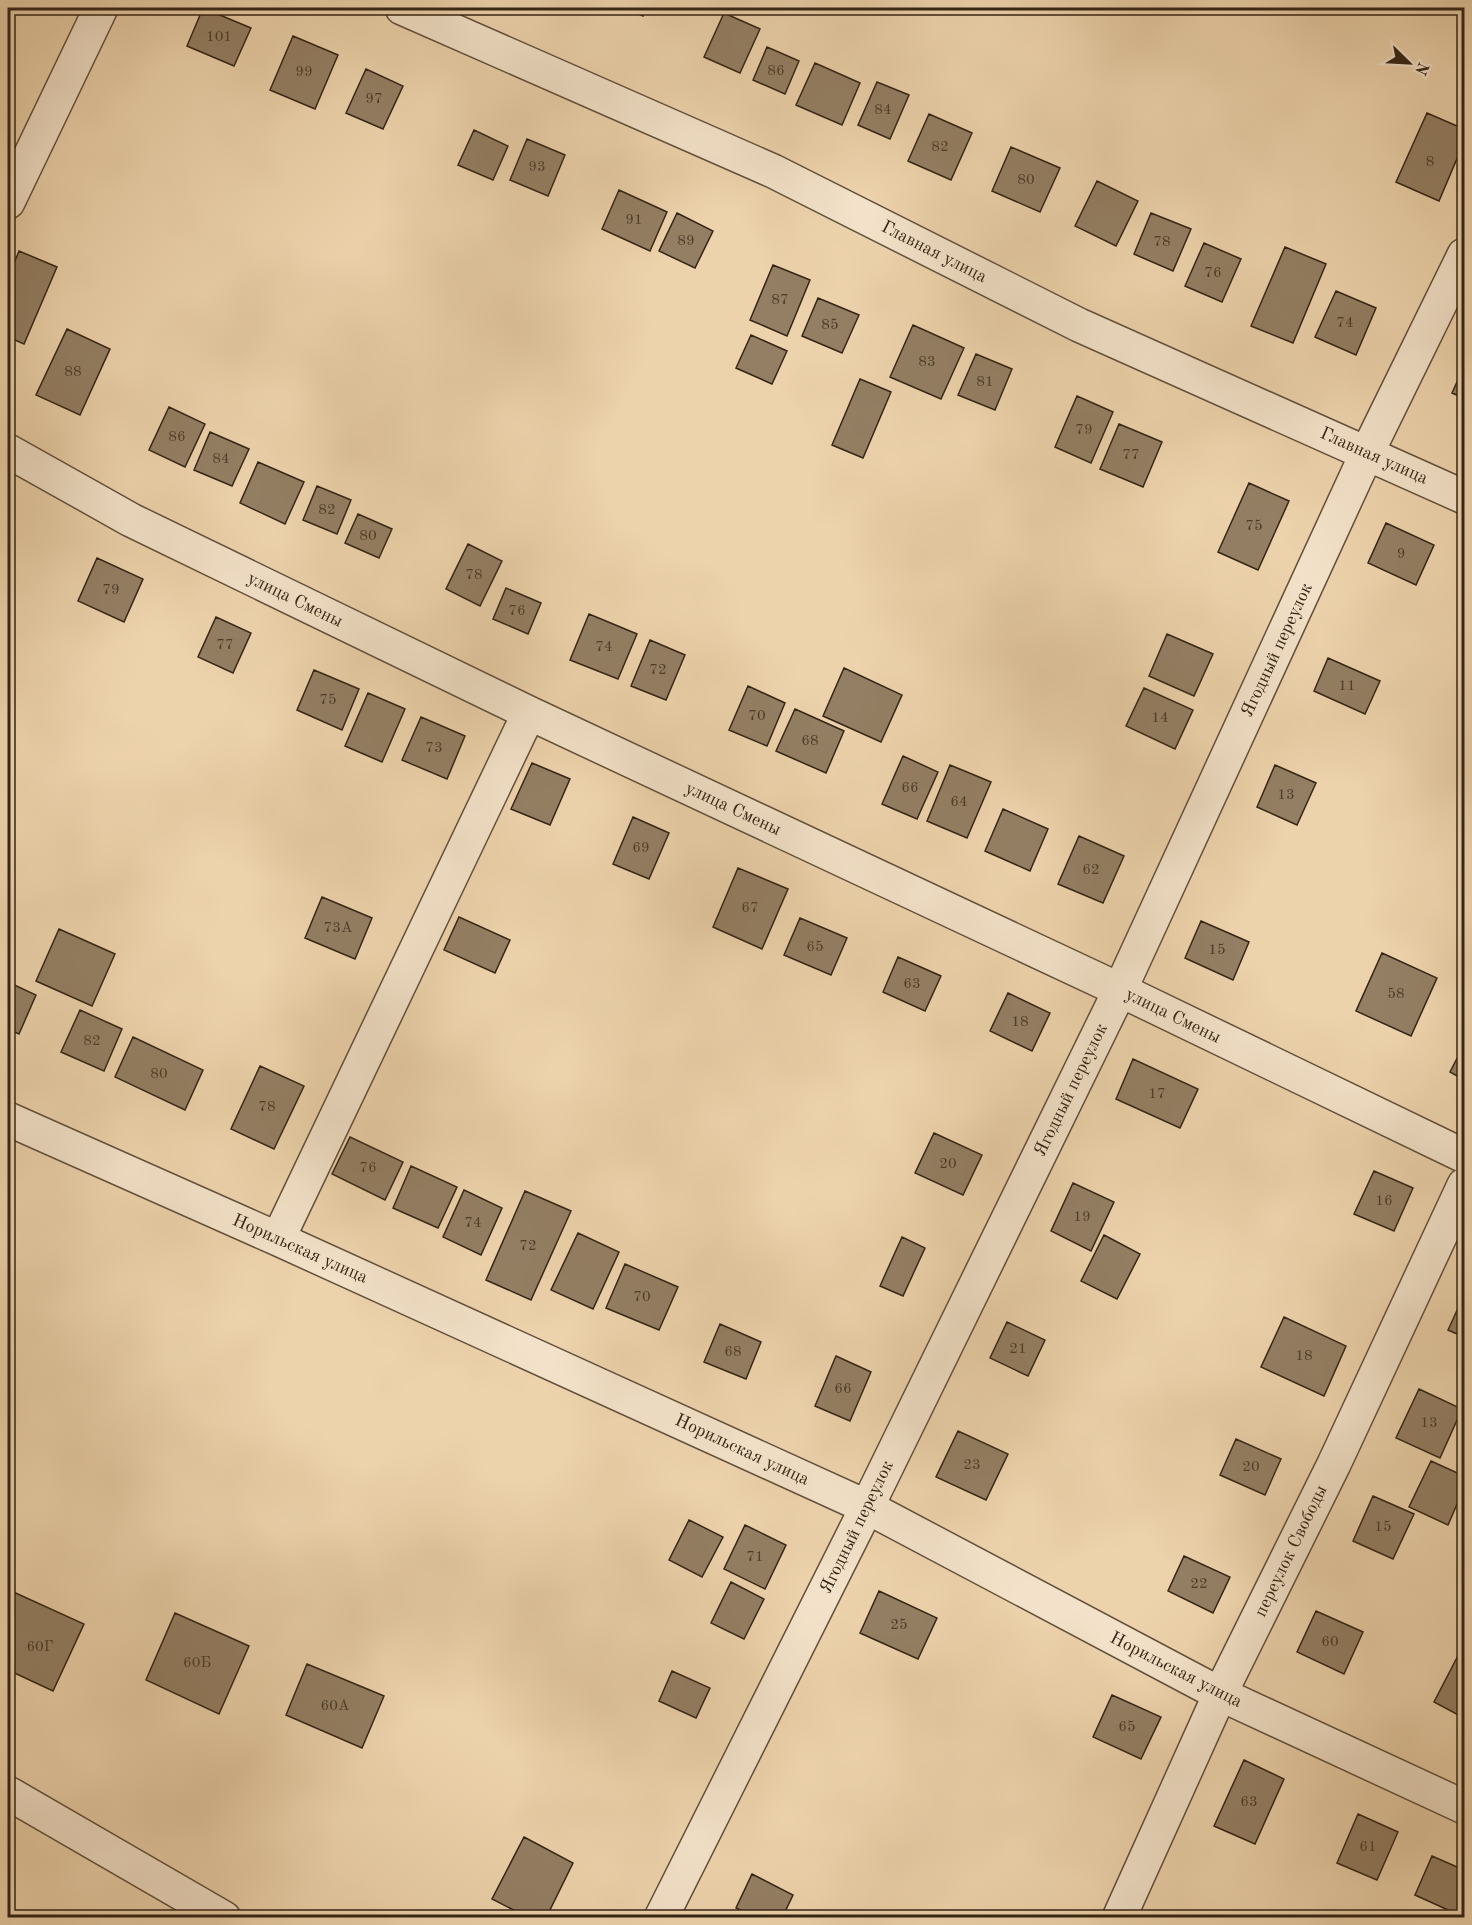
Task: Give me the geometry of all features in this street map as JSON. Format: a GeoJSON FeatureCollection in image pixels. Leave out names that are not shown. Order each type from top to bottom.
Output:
{"type":"FeatureCollection","features":[{"type":"Feature","properties":{"kind":"street"},"geometry":{"type":"LineString","coordinates":[[8,202],[101,8]]}},
{"type":"Feature","properties":{"kind":"street","name":"Главная улица"},"geometry":{"type":"LineString","coordinates":[[402,8],[773,171],[1079,325],[1464,497]]}},
{"type":"Feature","properties":{"kind":"street","name":"Ягодный переулок"},"geometry":{"type":"LineString","coordinates":[[661,1917],[867,1507],[1120,990],[1367,453],[1464,255]]}},
{"type":"Feature","properties":{"kind":"street","name":"улица Смены"},"geometry":{"type":"LineString","coordinates":[[8,451],[130,520],[529,713],[1120,990],[1464,1156]]}},
{"type":"Feature","properties":{"kind":"street"},"geometry":{"type":"LineString","coordinates":[[278,1239],[529,713]]}},
{"type":"Feature","properties":{"kind":"street","name":"Норильская улица"},"geometry":{"type":"LineString","coordinates":[[8,1119],[867,1507],[1220,1694],[1464,1807]]}},
{"type":"Feature","properties":{"kind":"street","name":"переулок Свободы"},"geometry":{"type":"LineString","coordinates":[[1119,1917],[1220,1694],[1334,1464],[1464,1185]]}},
{"type":"Feature","properties":{"kind":"street"},"geometry":{"type":"LineString","coordinates":[[8,1793],[224,1917]]}},
{"type":"Feature","properties":{"kind":"building"},"geometry":{"type":"Polygon","coordinates":[[[203,8],[251,28],[234,66],[187,46],[203,8]]]}},
{"type":"Feature","properties":{"kind":"building"},"geometry":{"type":"Polygon","coordinates":[[[625,8],[647,8],[643,16],[625,8]]]}},
{"type":"Feature","properties":{"kind":"building"},"geometry":{"type":"Polygon","coordinates":[[[724,13],[760,29],[740,73],[704,57],[724,13]]]}},
{"type":"Feature","properties":{"kind":"building"},"geometry":{"type":"Polygon","coordinates":[[[293,36],[338,55],[315,109],[270,90],[293,36]]]}},
{"type":"Feature","properties":{"kind":"building"},"geometry":{"type":"Polygon","coordinates":[[[767,47],[799,61],[785,94],[753,80],[767,47]]]}},
{"type":"Feature","properties":{"kind":"building"},"geometry":{"type":"Polygon","coordinates":[[[815,63],[860,83],[842,125],[796,105],[815,63]]]}},
{"type":"Feature","properties":{"kind":"building"},"geometry":{"type":"Polygon","coordinates":[[[366,69],[403,86],[383,129],[346,113],[366,69]]]}},
{"type":"Feature","properties":{"kind":"building"},"geometry":{"type":"Polygon","coordinates":[[[877,82],[909,95],[890,139],[858,125],[877,82]]]}},
{"type":"Feature","properties":{"kind":"building"},"geometry":{"type":"Polygon","coordinates":[[[1427,113],[1464,129],[1464,142],[1439,201],[1396,182],[1427,113]]]}},
{"type":"Feature","properties":{"kind":"building"},"geometry":{"type":"Polygon","coordinates":[[[929,114],[972,133],[951,180],[908,161],[929,114]]]}},
{"type":"Feature","properties":{"kind":"building"},"geometry":{"type":"Polygon","coordinates":[[[474,130],[508,146],[493,180],[458,165],[474,130]]]}},
{"type":"Feature","properties":{"kind":"building"},"geometry":{"type":"Polygon","coordinates":[[[527,139],[565,155],[548,196],[510,180],[527,139]]]}},
{"type":"Feature","properties":{"kind":"building"},"geometry":{"type":"Polygon","coordinates":[[[1011,147],[1060,168],[1040,212],[992,191],[1011,147]]]}},
{"type":"Feature","properties":{"kind":"building"},"geometry":{"type":"Polygon","coordinates":[[[1097,181],[1138,201],[1116,246],[1075,226],[1097,181]]]}},
{"type":"Feature","properties":{"kind":"building"},"geometry":{"type":"Polygon","coordinates":[[[619,190],[667,212],[650,251],[602,229],[619,190]]]}},
{"type":"Feature","properties":{"kind":"building"},"geometry":{"type":"Polygon","coordinates":[[[677,213],[713,231],[695,268],[659,251],[677,213]]]}},
{"type":"Feature","properties":{"kind":"building"},"geometry":{"type":"Polygon","coordinates":[[[1151,213],[1191,229],[1173,271],[1134,254],[1151,213]]]}},
{"type":"Feature","properties":{"kind":"building"},"geometry":{"type":"Polygon","coordinates":[[[1204,243],[1241,259],[1222,302],[1185,286],[1204,243]]]}},
{"type":"Feature","properties":{"kind":"building"},"geometry":{"type":"Polygon","coordinates":[[[1285,247],[1326,264],[1293,343],[1251,326],[1285,247]]]}},
{"type":"Feature","properties":{"kind":"building"},"geometry":{"type":"Polygon","coordinates":[[[19,251],[57,267],[24,344],[8,337],[8,278],[19,251]]]}},
{"type":"Feature","properties":{"kind":"building"},"geometry":{"type":"Polygon","coordinates":[[[773,265],[810,280],[787,336],[750,320],[773,265]]]}},
{"type":"Feature","properties":{"kind":"building"},"geometry":{"type":"Polygon","coordinates":[[[1336,291],[1376,308],[1356,355],[1315,337],[1336,291]]]}},
{"type":"Feature","properties":{"kind":"building"},"geometry":{"type":"Polygon","coordinates":[[[818,298],[859,315],[842,353],[802,336],[818,298]]]}},
{"type":"Feature","properties":{"kind":"building"},"geometry":{"type":"Polygon","coordinates":[[[913,325],[964,348],[941,399],[890,377],[913,325]]]}},
{"type":"Feature","properties":{"kind":"building"},"geometry":{"type":"Polygon","coordinates":[[[67,329],[110,349],[80,415],[36,395],[67,329]]]}},
{"type":"Feature","properties":{"kind":"building"},"geometry":{"type":"Polygon","coordinates":[[[751,335],[787,351],[772,384],[736,368],[751,335]]]}},
{"type":"Feature","properties":{"kind":"building"},"geometry":{"type":"Polygon","coordinates":[[[976,354],[1012,369],[995,410],[958,395],[976,354]]]}},
{"type":"Feature","properties":{"kind":"building"},"geometry":{"type":"Polygon","coordinates":[[[1464,366],[1464,398],[1452,393],[1464,366]]]}},
{"type":"Feature","properties":{"kind":"building"},"geometry":{"type":"Polygon","coordinates":[[[860,379],[891,392],[863,458],[832,445],[860,379]]]}},
{"type":"Feature","properties":{"kind":"building"},"geometry":{"type":"Polygon","coordinates":[[[1077,396],[1113,412],[1091,463],[1055,447],[1077,396]]]}},
{"type":"Feature","properties":{"kind":"building"},"geometry":{"type":"Polygon","coordinates":[[[169,407],[205,424],[185,467],[149,450],[169,407]]]}},
{"type":"Feature","properties":{"kind":"building"},"geometry":{"type":"Polygon","coordinates":[[[1119,424],[1162,442],[1143,487],[1100,469],[1119,424]]]}},
{"type":"Feature","properties":{"kind":"building"},"geometry":{"type":"Polygon","coordinates":[[[210,432],[249,449],[232,486],[194,470],[210,432]]]}},
{"type":"Feature","properties":{"kind":"building"},"geometry":{"type":"Polygon","coordinates":[[[258,462],[304,482],[285,524],[240,503],[258,462]]]}},
{"type":"Feature","properties":{"kind":"building"},"geometry":{"type":"Polygon","coordinates":[[[1249,483],[1289,501],[1258,570],[1218,552],[1249,483]]]}},
{"type":"Feature","properties":{"kind":"building"},"geometry":{"type":"Polygon","coordinates":[[[317,486],[351,500],[337,534],[303,520],[317,486]]]}},
{"type":"Feature","properties":{"kind":"building"},"geometry":{"type":"Polygon","coordinates":[[[358,514],[392,529],[379,558],[345,543],[358,514]]]}},
{"type":"Feature","properties":{"kind":"building"},"geometry":{"type":"Polygon","coordinates":[[[1386,523],[1434,545],[1416,585],[1368,563],[1386,523]]]}},
{"type":"Feature","properties":{"kind":"building"},"geometry":{"type":"Polygon","coordinates":[[[468,544],[502,561],[480,606],[446,589],[468,544]]]}},
{"type":"Feature","properties":{"kind":"building"},"geometry":{"type":"Polygon","coordinates":[[[97,558],[143,579],[124,622],[78,601],[97,558]]]}},
{"type":"Feature","properties":{"kind":"building"},"geometry":{"type":"Polygon","coordinates":[[[506,588],[541,603],[528,634],[493,619],[506,588]]]}},
{"type":"Feature","properties":{"kind":"building"},"geometry":{"type":"Polygon","coordinates":[[[589,614],[637,634],[618,679],[570,660],[589,614]]]}},
{"type":"Feature","properties":{"kind":"building"},"geometry":{"type":"Polygon","coordinates":[[[216,617],[251,633],[233,673],[198,657],[216,617]]]}},
{"type":"Feature","properties":{"kind":"building"},"geometry":{"type":"Polygon","coordinates":[[[1167,634],[1213,654],[1194,696],[1149,676],[1167,634]]]}},
{"type":"Feature","properties":{"kind":"building"},"geometry":{"type":"Polygon","coordinates":[[[650,640],[685,655],[666,700],[631,686],[650,640]]]}},
{"type":"Feature","properties":{"kind":"building"},"geometry":{"type":"Polygon","coordinates":[[[1328,658],[1380,681],[1365,714],[1314,691],[1328,658]]]}},
{"type":"Feature","properties":{"kind":"building"},"geometry":{"type":"Polygon","coordinates":[[[844,668],[902,695],[881,742],[823,716],[844,668]]]}},
{"type":"Feature","properties":{"kind":"building"},"geometry":{"type":"Polygon","coordinates":[[[314,670],[359,689],[342,730],[297,710],[314,670]]]}},
{"type":"Feature","properties":{"kind":"building"},"geometry":{"type":"Polygon","coordinates":[[[748,686],[785,703],[767,746],[729,730],[748,686]]]}},
{"type":"Feature","properties":{"kind":"building"},"geometry":{"type":"Polygon","coordinates":[[[1144,688],[1193,710],[1175,749],[1126,726],[1144,688]]]}},
{"type":"Feature","properties":{"kind":"building"},"geometry":{"type":"Polygon","coordinates":[[[368,693],[405,709],[382,762],[345,746],[368,693]]]}},
{"type":"Feature","properties":{"kind":"building"},"geometry":{"type":"Polygon","coordinates":[[[795,709],[844,731],[826,773],[776,751],[795,709]]]}},
{"type":"Feature","properties":{"kind":"building"},"geometry":{"type":"Polygon","coordinates":[[[421,717],[465,736],[447,779],[402,760],[421,717]]]}},
{"type":"Feature","properties":{"kind":"building"},"geometry":{"type":"Polygon","coordinates":[[[903,756],[938,772],[917,819],[882,804],[903,756]]]}},
{"type":"Feature","properties":{"kind":"building"},"geometry":{"type":"Polygon","coordinates":[[[532,763],[570,779],[550,825],[511,809],[532,763]]]}},
{"type":"Feature","properties":{"kind":"building"},"geometry":{"type":"Polygon","coordinates":[[[950,765],[991,782],[967,838],[927,821],[950,765]]]}},
{"type":"Feature","properties":{"kind":"building"},"geometry":{"type":"Polygon","coordinates":[[[1275,765],[1316,783],[1297,825],[1257,807],[1275,765]]]}},
{"type":"Feature","properties":{"kind":"building"},"geometry":{"type":"Polygon","coordinates":[[[1003,809],[1048,829],[1030,871],[985,851],[1003,809]]]}},
{"type":"Feature","properties":{"kind":"building"},"geometry":{"type":"Polygon","coordinates":[[[633,817],[669,833],[649,879],[613,864],[633,817]]]}},
{"type":"Feature","properties":{"kind":"building"},"geometry":{"type":"Polygon","coordinates":[[[1079,836],[1124,856],[1103,903],[1058,884],[1079,836]]]}},
{"type":"Feature","properties":{"kind":"building"},"geometry":{"type":"Polygon","coordinates":[[[738,868],[788,889],[762,949],[713,927],[738,868]]]}},
{"type":"Feature","properties":{"kind":"building"},"geometry":{"type":"Polygon","coordinates":[[[322,897],[372,918],[355,959],[305,938],[322,897]]]}},
{"type":"Feature","properties":{"kind":"building"},"geometry":{"type":"Polygon","coordinates":[[[459,917],[510,940],[495,973],[444,950],[459,917]]]}},
{"type":"Feature","properties":{"kind":"building"},"geometry":{"type":"Polygon","coordinates":[[[800,918],[847,938],[831,975],[784,955],[800,918]]]}},
{"type":"Feature","properties":{"kind":"building"},"geometry":{"type":"Polygon","coordinates":[[[1201,921],[1249,942],[1233,980],[1185,958],[1201,921]]]}},
{"type":"Feature","properties":{"kind":"building"},"geometry":{"type":"Polygon","coordinates":[[[59,929],[115,954],[92,1006],[36,981],[59,929]]]}},
{"type":"Feature","properties":{"kind":"building"},"geometry":{"type":"Polygon","coordinates":[[[1382,953],[1437,978],[1411,1036],[1356,1011],[1382,953]]]}},
{"type":"Feature","properties":{"kind":"building"},"geometry":{"type":"Polygon","coordinates":[[[898,957],[941,976],[925,1011],[883,992],[898,957]]]}},
{"type":"Feature","properties":{"kind":"building"},"geometry":{"type":"Polygon","coordinates":[[[8,982],[36,995],[19,1034],[8,1029],[8,982]]]}},
{"type":"Feature","properties":{"kind":"building"},"geometry":{"type":"Polygon","coordinates":[[[1008,993],[1050,1013],[1032,1051],[990,1031],[1008,993]]]}},
{"type":"Feature","properties":{"kind":"building"},"geometry":{"type":"Polygon","coordinates":[[[80,1010],[122,1029],[104,1071],[61,1052],[80,1010]]]}},
{"type":"Feature","properties":{"kind":"building"},"geometry":{"type":"Polygon","coordinates":[[[133,1037],[203,1070],[185,1110],[115,1077],[133,1037]]]}},
{"type":"Feature","properties":{"kind":"building"},"geometry":{"type":"Polygon","coordinates":[[[1464,1045],[1464,1080],[1450,1072],[1464,1045]]]}},
{"type":"Feature","properties":{"kind":"building"},"geometry":{"type":"Polygon","coordinates":[[[1133,1059],[1198,1089],[1180,1128],[1116,1099],[1133,1059]]]}},
{"type":"Feature","properties":{"kind":"building"},"geometry":{"type":"Polygon","coordinates":[[[260,1066],[304,1086],[274,1149],[231,1129],[260,1066]]]}},
{"type":"Feature","properties":{"kind":"building"},"geometry":{"type":"Polygon","coordinates":[[[934,1133],[982,1155],[963,1195],[915,1173],[934,1133]]]}},
{"type":"Feature","properties":{"kind":"building"},"geometry":{"type":"Polygon","coordinates":[[[350,1137],[403,1162],[385,1200],[332,1174],[350,1137]]]}},
{"type":"Feature","properties":{"kind":"building"},"geometry":{"type":"Polygon","coordinates":[[[411,1166],[457,1187],[438,1228],[393,1208],[411,1166]]]}},
{"type":"Feature","properties":{"kind":"building"},"geometry":{"type":"Polygon","coordinates":[[[1374,1171],[1413,1188],[1394,1231],[1354,1214],[1374,1171]]]}},
{"type":"Feature","properties":{"kind":"building"},"geometry":{"type":"Polygon","coordinates":[[[1073,1183],[1114,1202],[1091,1251],[1051,1231],[1073,1183]]]}},
{"type":"Feature","properties":{"kind":"building"},"geometry":{"type":"Polygon","coordinates":[[[464,1190],[502,1208],[481,1255],[443,1237],[464,1190]]]}},
{"type":"Feature","properties":{"kind":"building"},"geometry":{"type":"Polygon","coordinates":[[[525,1191],[571,1211],[531,1300],[486,1280],[525,1191]]]}},
{"type":"Feature","properties":{"kind":"building"},"geometry":{"type":"Polygon","coordinates":[[[578,1233],[619,1252],[593,1309],[551,1290],[578,1233]]]}},
{"type":"Feature","properties":{"kind":"building"},"geometry":{"type":"Polygon","coordinates":[[[1104,1235],[1140,1254],[1117,1299],[1081,1281],[1104,1235]]]}},
{"type":"Feature","properties":{"kind":"building"},"geometry":{"type":"Polygon","coordinates":[[[902,1237],[925,1248],[903,1296],[880,1286],[902,1237]]]}},
{"type":"Feature","properties":{"kind":"building"},"geometry":{"type":"Polygon","coordinates":[[[625,1264],[678,1287],[659,1330],[606,1308],[625,1264]]]}},
{"type":"Feature","properties":{"kind":"building"},"geometry":{"type":"Polygon","coordinates":[[[1464,1295],[1464,1337],[1448,1330],[1464,1295]]]}},
{"type":"Feature","properties":{"kind":"building"},"geometry":{"type":"Polygon","coordinates":[[[1284,1317],[1346,1346],[1324,1396],[1261,1367],[1284,1317]]]}},
{"type":"Feature","properties":{"kind":"building"},"geometry":{"type":"Polygon","coordinates":[[[1007,1322],[1045,1340],[1028,1376],[990,1358],[1007,1322]]]}},
{"type":"Feature","properties":{"kind":"building"},"geometry":{"type":"Polygon","coordinates":[[[720,1324],[761,1342],[746,1379],[704,1362],[720,1324]]]}},
{"type":"Feature","properties":{"kind":"building"},"geometry":{"type":"Polygon","coordinates":[[[836,1356],[871,1372],[850,1421],[815,1406],[836,1356]]]}},
{"type":"Feature","properties":{"kind":"building"},"geometry":{"type":"Polygon","coordinates":[[[1419,1389],[1462,1409],[1440,1458],[1396,1438],[1419,1389]]]}},
{"type":"Feature","properties":{"kind":"building"},"geometry":{"type":"Polygon","coordinates":[[[958,1431],[1008,1454],[986,1500],[936,1477],[958,1431]]]}},
{"type":"Feature","properties":{"kind":"building"},"geometry":{"type":"Polygon","coordinates":[[[1236,1439],[1281,1459],[1265,1495],[1220,1475],[1236,1439]]]}},
{"type":"Feature","properties":{"kind":"building"},"geometry":{"type":"Polygon","coordinates":[[[1431,1461],[1464,1476],[1464,1488],[1448,1525],[1409,1507],[1431,1461]]]}},
{"type":"Feature","properties":{"kind":"building"},"geometry":{"type":"Polygon","coordinates":[[[1373,1496],[1414,1514],[1393,1559],[1353,1541],[1373,1496]]]}},
{"type":"Feature","properties":{"kind":"building"},"geometry":{"type":"Polygon","coordinates":[[[689,1520],[723,1537],[702,1577],[669,1560],[689,1520]]]}},
{"type":"Feature","properties":{"kind":"building"},"geometry":{"type":"Polygon","coordinates":[[[745,1525],[786,1545],[765,1589],[724,1569],[745,1525]]]}},
{"type":"Feature","properties":{"kind":"building"},"geometry":{"type":"Polygon","coordinates":[[[1184,1556],[1230,1577],[1213,1613],[1168,1591],[1184,1556]]]}},
{"type":"Feature","properties":{"kind":"building"},"geometry":{"type":"Polygon","coordinates":[[[731,1582],[764,1599],[744,1639],[711,1623],[731,1582]]]}},
{"type":"Feature","properties":{"kind":"building"},"geometry":{"type":"Polygon","coordinates":[[[9,1590],[84,1624],[53,1691],[8,1670],[9,1590]]]}},
{"type":"Feature","properties":{"kind":"building"},"geometry":{"type":"Polygon","coordinates":[[[879,1591],[937,1618],[918,1659],[860,1633],[879,1591]]]}},
{"type":"Feature","properties":{"kind":"building"},"geometry":{"type":"Polygon","coordinates":[[[1316,1611],[1363,1632],[1344,1674],[1297,1652],[1316,1611]]]}},
{"type":"Feature","properties":{"kind":"building"},"geometry":{"type":"Polygon","coordinates":[[[175,1613],[249,1646],[219,1714],[146,1680],[175,1613]]]}},
{"type":"Feature","properties":{"kind":"building"},"geometry":{"type":"Polygon","coordinates":[[[1464,1644],[1464,1718],[1434,1702],[1464,1644]]]}},
{"type":"Feature","properties":{"kind":"building"},"geometry":{"type":"Polygon","coordinates":[[[307,1664],[384,1696],[362,1748],[286,1715],[307,1664]]]}},
{"type":"Feature","properties":{"kind":"building"},"geometry":{"type":"Polygon","coordinates":[[[672,1671],[710,1688],[696,1718],[659,1701],[672,1671]]]}},
{"type":"Feature","properties":{"kind":"building"},"geometry":{"type":"Polygon","coordinates":[[[1112,1695],[1161,1717],[1141,1759],[1093,1737],[1112,1695]]]}},
{"type":"Feature","properties":{"kind":"building"},"geometry":{"type":"Polygon","coordinates":[[[1244,1760],[1284,1779],[1255,1844],[1214,1826],[1244,1760]]]}},
{"type":"Feature","properties":{"kind":"building"},"geometry":{"type":"Polygon","coordinates":[[[1358,1814],[1398,1832],[1377,1880],[1337,1863],[1358,1814]]]}},
{"type":"Feature","properties":{"kind":"building"},"geometry":{"type":"Polygon","coordinates":[[[524,1837],[573,1863],[546,1918],[529,1918],[492,1899],[524,1837]]]}},
{"type":"Feature","properties":{"kind":"building"},"geometry":{"type":"Polygon","coordinates":[[[1432,1856],[1464,1870],[1464,1903],[1459,1915],[1415,1895],[1432,1856]]]}},
{"type":"Feature","properties":{"kind":"building"},"geometry":{"type":"Polygon","coordinates":[[[752,1874],[793,1895],[782,1918],[756,1918],[736,1908],[752,1874]]]}}]}
